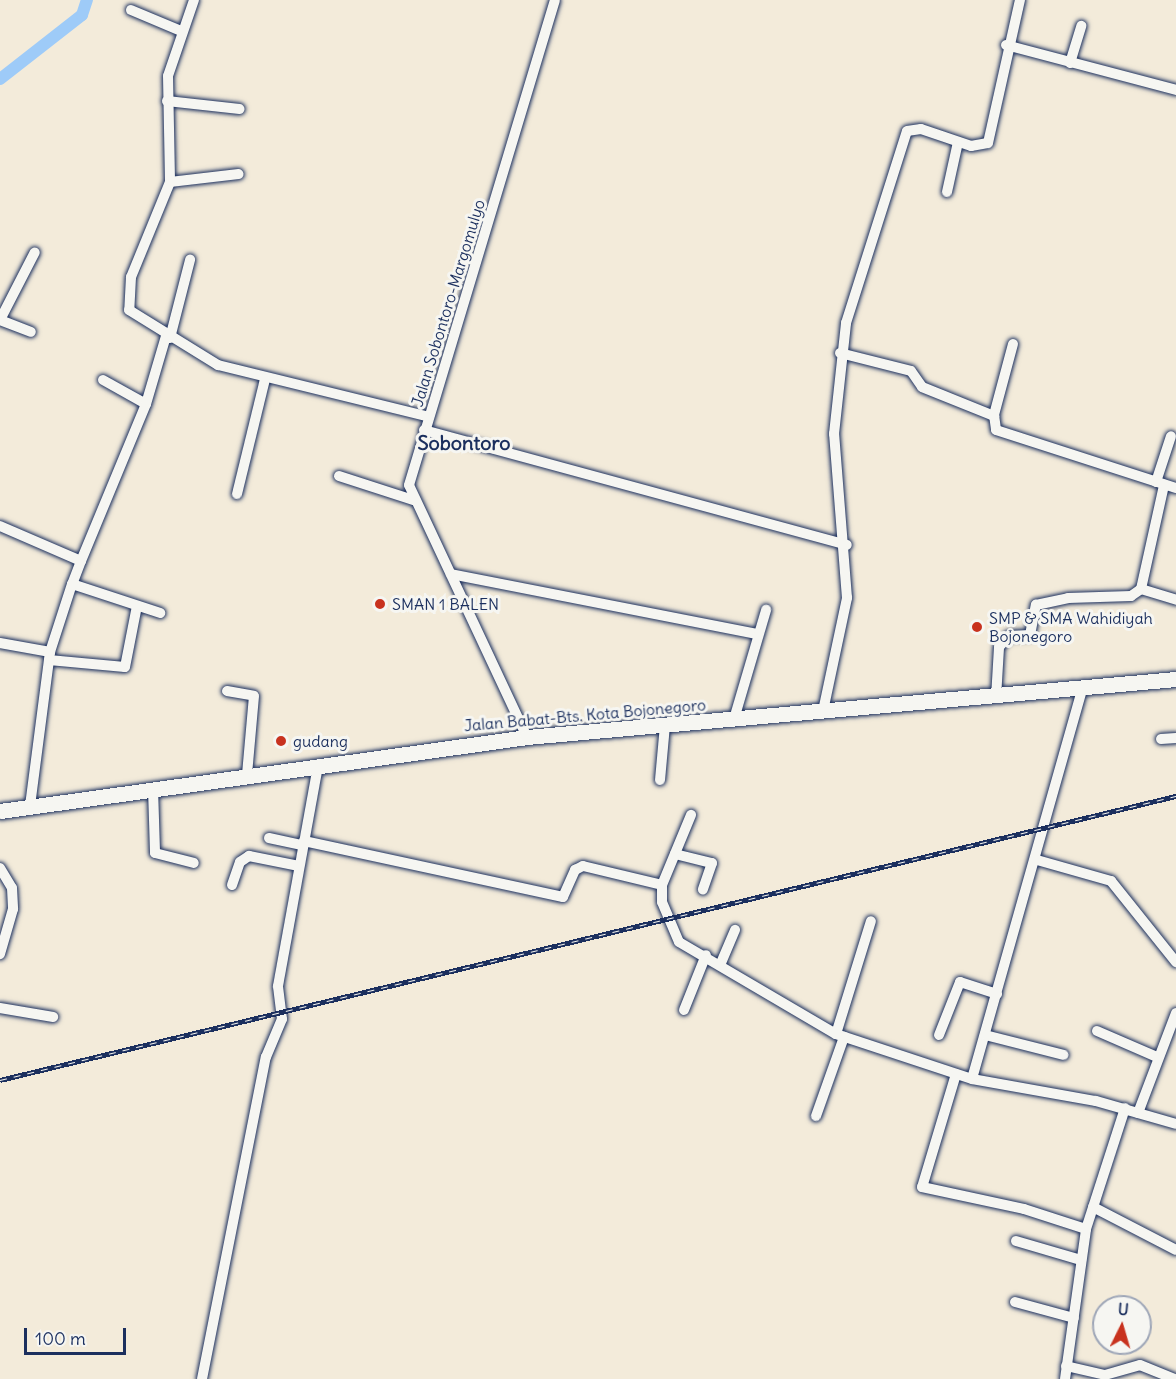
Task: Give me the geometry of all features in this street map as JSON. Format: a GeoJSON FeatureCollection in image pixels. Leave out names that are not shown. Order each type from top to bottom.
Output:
{"type":"FeatureCollection","features":[{"type":"Feature","properties":{"kind":"highway","name":"Jalan Babat-Bts. Kota Bojonegoro"},"geometry":{"type":"LineString","coordinates":[[0,811],[527,737],[996,698],[1176,679]]}},
{"type":"Feature","properties":{"kind":"street"},"geometry":{"type":"LineString","coordinates":[[194,0],[181,32],[167,101],[170,182],[133,271],[127,298],[131,312],[212,363],[265,379],[429,417]]}},
{"type":"Feature","properties":{"kind":"street","name":"Jalan Sobontoro-Margomulyo"},"geometry":{"type":"LineString","coordinates":[[527,737],[451,574],[412,500],[410,479],[555,0]]}},
{"type":"Feature","properties":{"kind":"street"},"geometry":{"type":"LineString","coordinates":[[823,711],[846,605],[847,545],[834,435],[840,353],[907,131],[921,129],[958,142],[988,143],[1006,45],[1020,0]]}},
{"type":"Feature","properties":{"kind":"street"},"geometry":{"type":"LineString","coordinates":[[131,10],[181,32]]}},
{"type":"Feature","properties":{"kind":"street"},"geometry":{"type":"LineString","coordinates":[[1070,63],[1081,26]]}},
{"type":"Feature","properties":{"kind":"street"},"geometry":{"type":"LineString","coordinates":[[1006,45],[1176,90]]}},
{"type":"Feature","properties":{"kind":"street"},"geometry":{"type":"LineString","coordinates":[[167,101],[240,109]]}},
{"type":"Feature","properties":{"kind":"street"},"geometry":{"type":"LineString","coordinates":[[947,192],[958,142]]}},
{"type":"Feature","properties":{"kind":"street"},"geometry":{"type":"LineString","coordinates":[[170,182],[239,174]]}},
{"type":"Feature","properties":{"kind":"street"},"geometry":{"type":"LineString","coordinates":[[31,332],[0,320],[35,252]]}},
{"type":"Feature","properties":{"kind":"street"},"geometry":{"type":"LineString","coordinates":[[30,806],[50,656],[72,584],[147,404],[190,260]]}},
{"type":"Feature","properties":{"kind":"street"},"geometry":{"type":"LineString","coordinates":[[1013,344],[994,416],[999,433],[1176,488]]}},
{"type":"Feature","properties":{"kind":"street"},"geometry":{"type":"LineString","coordinates":[[840,353],[911,371],[922,387],[994,416]]}},
{"type":"Feature","properties":{"kind":"street"},"geometry":{"type":"LineString","coordinates":[[237,495],[265,379]]}},
{"type":"Feature","properties":{"kind":"street"},"geometry":{"type":"LineString","coordinates":[[103,380],[147,404]]}},
{"type":"Feature","properties":{"kind":"street"},"geometry":{"type":"LineString","coordinates":[[424,430],[847,545]]}},
{"type":"Feature","properties":{"kind":"street"},"geometry":{"type":"LineString","coordinates":[[996,698],[999,647],[1009,636],[1030,635],[1035,605],[1068,598],[1131,596],[1141,589],[1171,436]]}},
{"type":"Feature","properties":{"kind":"street"},"geometry":{"type":"LineString","coordinates":[[339,476],[412,500]]}},
{"type":"Feature","properties":{"kind":"street"},"geometry":{"type":"LineString","coordinates":[[0,526],[81,561]]}},
{"type":"Feature","properties":{"kind":"street"},"geometry":{"type":"LineString","coordinates":[[451,574],[757,634]]}},
{"type":"Feature","properties":{"kind":"street"},"geometry":{"type":"LineString","coordinates":[[72,584],[160,613]]}},
{"type":"Feature","properties":{"kind":"street"},"geometry":{"type":"LineString","coordinates":[[1141,589],[1176,600]]}},
{"type":"Feature","properties":{"kind":"street"},"geometry":{"type":"LineString","coordinates":[[0,643],[50,656],[124,667],[137,606]]}},
{"type":"Feature","properties":{"kind":"street"},"geometry":{"type":"LineString","coordinates":[[735,719],[765,610]]}},
{"type":"Feature","properties":{"kind":"street"},"geometry":{"type":"LineString","coordinates":[[226,690],[254,696],[247,775]]}},
{"type":"Feature","properties":{"kind":"street"},"geometry":{"type":"LineString","coordinates":[[972,1078],[1037,860],[1082,690]]}},
{"type":"Feature","properties":{"kind":"street"},"geometry":{"type":"LineString","coordinates":[[660,780],[664,725]]}},
{"type":"Feature","properties":{"kind":"street"},"geometry":{"type":"LineString","coordinates":[[1161,738],[1176,738]]}},
{"type":"Feature","properties":{"kind":"street"},"geometry":{"type":"LineString","coordinates":[[202,1379],[266,1057],[282,1019],[278,986],[318,765]]}},
{"type":"Feature","properties":{"kind":"street"},"geometry":{"type":"LineString","coordinates":[[153,788],[154,853],[194,863]]}},
{"type":"Feature","properties":{"kind":"street"},"geometry":{"type":"LineString","coordinates":[[691,815],[662,885],[662,902],[676,939],[721,963],[776,1002],[840,1036],[956,1074],[1125,1108],[1176,1124]]}},
{"type":"Feature","properties":{"kind":"street"},"geometry":{"type":"LineString","coordinates":[[269,838],[304,843],[563,897],[575,870],[583,866],[662,885]]}},
{"type":"Feature","properties":{"kind":"street"},"geometry":{"type":"LineString","coordinates":[[675,854],[712,863],[703,889]]}},
{"type":"Feature","properties":{"kind":"street"},"geometry":{"type":"LineString","coordinates":[[232,885],[240,862],[249,856],[299,866]]}},
{"type":"Feature","properties":{"kind":"street"},"geometry":{"type":"LineString","coordinates":[[1037,860],[1111,881],[1176,962]]}},
{"type":"Feature","properties":{"kind":"street"},"geometry":{"type":"LineString","coordinates":[[0,868],[12,888],[13,909],[0,954]]}},
{"type":"Feature","properties":{"kind":"street"},"geometry":{"type":"LineString","coordinates":[[816,1116],[871,921]]}},
{"type":"Feature","properties":{"kind":"street"},"geometry":{"type":"LineString","coordinates":[[721,963],[735,930]]}},
{"type":"Feature","properties":{"kind":"street"},"geometry":{"type":"LineString","coordinates":[[684,1010],[706,955]]}},
{"type":"Feature","properties":{"kind":"street"},"geometry":{"type":"LineString","coordinates":[[939,1035],[960,982],[997,994]]}},
{"type":"Feature","properties":{"kind":"street"},"geometry":{"type":"LineString","coordinates":[[0,1008],[53,1017]]}},
{"type":"Feature","properties":{"kind":"street"},"geometry":{"type":"LineString","coordinates":[[1138,1113],[1157,1057],[1176,1013]]}},
{"type":"Feature","properties":{"kind":"street"},"geometry":{"type":"LineString","coordinates":[[1097,1031],[1157,1057]]}},
{"type":"Feature","properties":{"kind":"street"},"geometry":{"type":"LineString","coordinates":[[985,1035],[1064,1055]]}},
{"type":"Feature","properties":{"kind":"street"},"geometry":{"type":"LineString","coordinates":[[956,1074],[921,1186],[1024,1209],[1086,1229]]}},
{"type":"Feature","properties":{"kind":"street"},"geometry":{"type":"LineString","coordinates":[[1065,1379],[1086,1229],[1125,1108]]}},
{"type":"Feature","properties":{"kind":"street"},"geometry":{"type":"LineString","coordinates":[[1093,1207],[1176,1251]]}},
{"type":"Feature","properties":{"kind":"street"},"geometry":{"type":"LineString","coordinates":[[1016,1241],[1081,1260]]}},
{"type":"Feature","properties":{"kind":"street"},"geometry":{"type":"LineString","coordinates":[[1015,1302],[1074,1318]]}},
{"type":"Feature","properties":{"kind":"street"},"geometry":{"type":"LineString","coordinates":[[1066,1366],[1105,1375],[1140,1365],[1174,1379]]}},
{"type":"Feature","properties":{"kind":"waterway"},"geometry":{"type":"LineString","coordinates":[[0,79],[82,15],[87,0]]}},
{"type":"Feature","properties":{"kind":"railway"},"geometry":{"type":"LineString","coordinates":[[0,1080],[1176,796]]}},
{"type":"Feature","properties":{"kind":"place","name":"SMAN 1 BALEN"},"geometry":{"type":"Point","coordinates":[380,604]}},
{"type":"Feature","properties":{"kind":"place","name":"SMP & SMA Wahidiyah Bojonegoro"},"geometry":{"type":"Point","coordinates":[977,627]}},
{"type":"Feature","properties":{"kind":"place","name":"gudang"},"geometry":{"type":"Point","coordinates":[281,741]}},
{"type":"Feature","properties":{"kind":"district","name":"Sobontoro"},"geometry":{"type":"Point","coordinates":[464,442]}}]}
